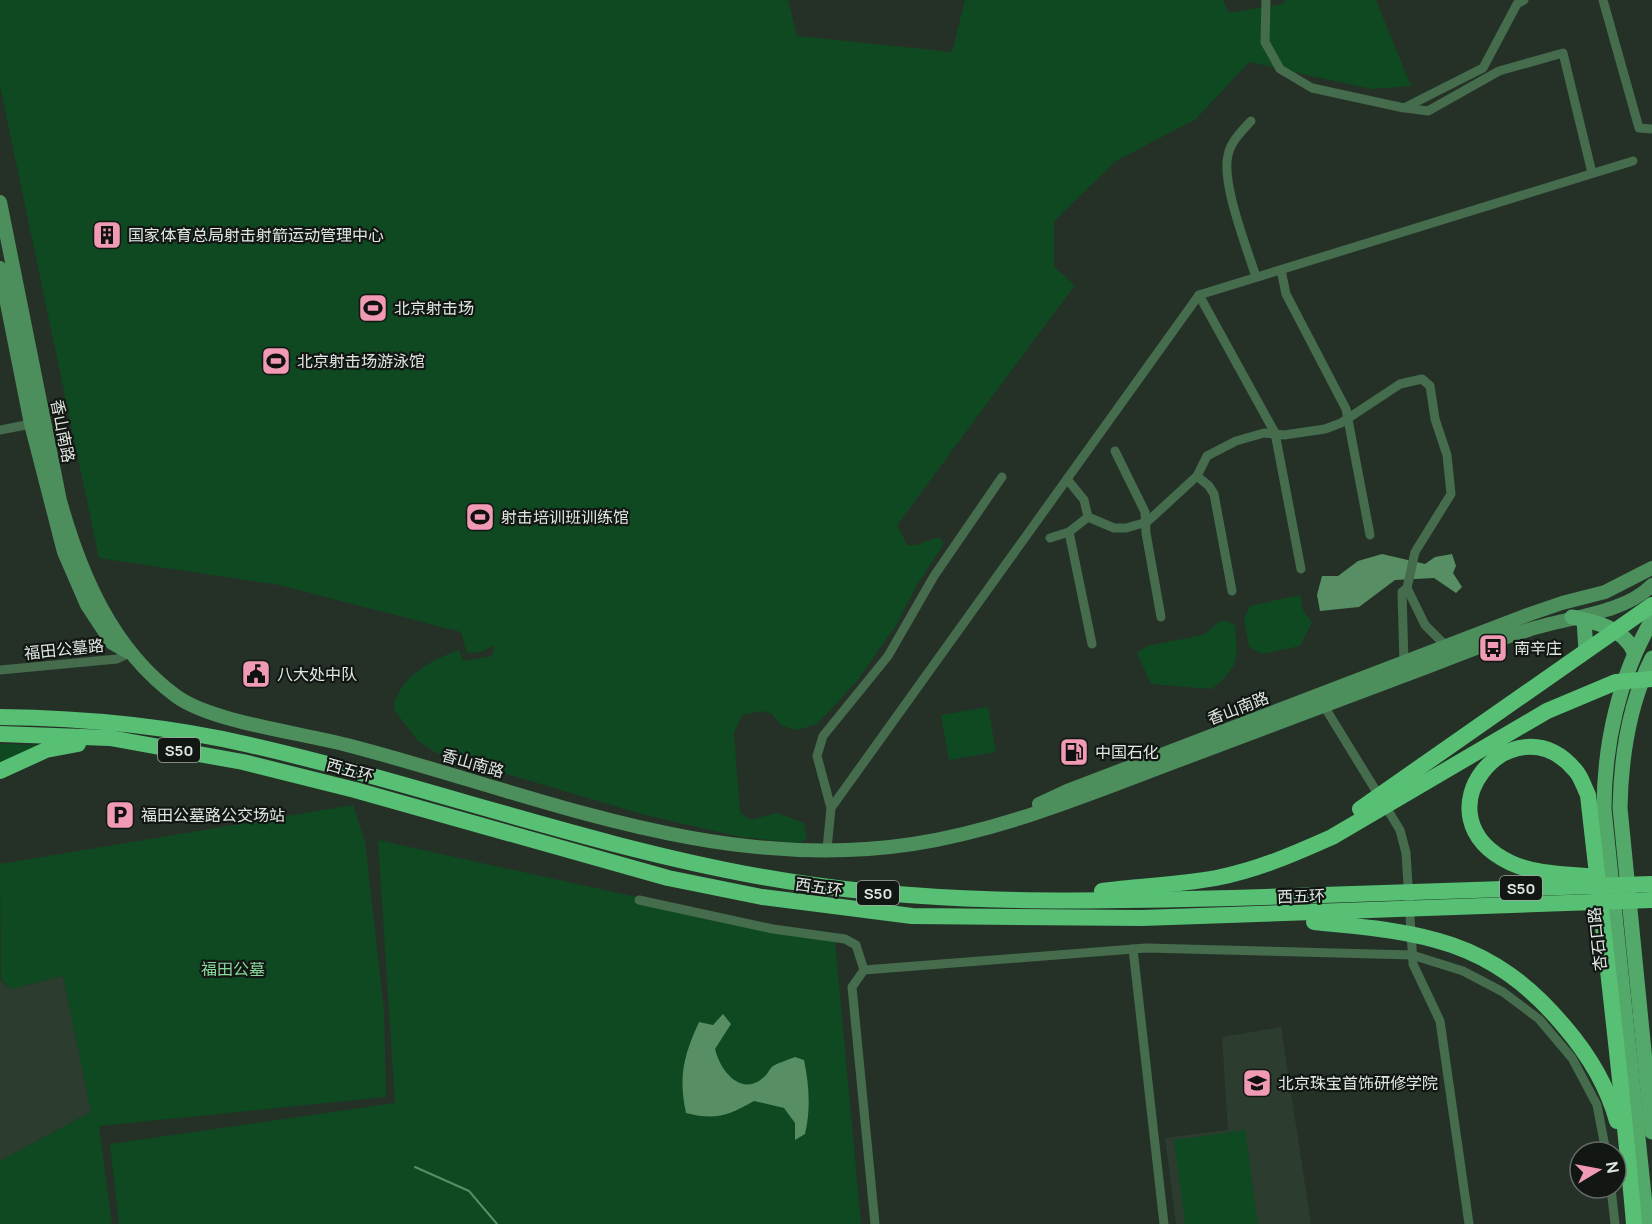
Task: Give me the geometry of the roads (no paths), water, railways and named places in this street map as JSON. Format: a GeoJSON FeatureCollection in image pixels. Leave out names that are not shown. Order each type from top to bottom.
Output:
{"type":"FeatureCollection","features":[{"type":"Feature","properties":{"kind":"highway"},"geometry":{"type":"LineString","coordinates":[[1399,791],[1586,651],[1652,605]]}},
{"type":"Feature","properties":{"kind":"highway"},"geometry":{"type":"LineString","coordinates":[[1031,898],[1214,878],[1254,869],[1295,854],[1399,791],[1547,711],[1592,690],[1616,682],[1652,679]]}},
{"type":"Feature","properties":{"kind":"highway"},"geometry":{"type":"LineString","coordinates":[[0,708],[29,718]]}},
{"type":"Feature","properties":{"kind":"highway","name":"西五环"},"geometry":{"type":"LineString","coordinates":[[0,717],[123,724],[246,743],[351,769],[672,860],[765,878],[913,897],[1390,902],[1652,900]]}},
{"type":"Feature","properties":{"kind":"highway","name":"西五环"},"geometry":{"type":"LineString","coordinates":[[0,734],[110,738],[243,762],[385,798],[668,878],[762,897],[912,916],[1031,918],[1244,916],[1390,902],[1652,882]]}},
{"type":"Feature","properties":{"kind":"highway"},"geometry":{"type":"LineString","coordinates":[[0,771],[46,750],[110,738]]}},
{"type":"Feature","properties":{"kind":"highway"},"geometry":{"type":"LineString","coordinates":[[1634,1224],[1629,1160],[1588,795],[1576,770],[1554,752],[1533,747],[1507,752],[1485,765],[1473,784],[1469,806],[1473,824],[1486,848],[1512,863],[1548,872],[1652,882]]}},
{"type":"Feature","properties":{"kind":"highway"},"geometry":{"type":"LineString","coordinates":[[1244,916],[1398,930],[1474,952],[1507,973],[1544,1002],[1588,1055],[1613,1106],[1629,1160]]}},
{"type":"Feature","properties":{"kind":"main road","name":"香山南路"},"geometry":{"type":"LineString","coordinates":[[0,202],[60,501],[88,583],[130,653],[155,679],[197,709],[374,752],[672,836],[767,850],[827,849],[910,844],[1019,820],[1531,629],[1556,616],[1608,597],[1652,575]]}},
{"type":"Feature","properties":{"kind":"main road","name":"香山南路"},"geometry":{"type":"LineString","coordinates":[[0,268],[31,424],[50,504],[68,563],[87,605],[112,643],[130,653]]}},
{"type":"Feature","properties":{"kind":"main road","name":"香山南路"},"geometry":{"type":"LineString","coordinates":[[827,849],[847,841],[922,833],[995,820],[1446,646],[1562,603],[1605,592],[1652,568]]}},
{"type":"Feature","properties":{"kind":"main road","name":"香山南路"},"geometry":{"type":"LineString","coordinates":[[1531,629],[1629,603],[1652,585]]}},
{"type":"Feature","properties":{"kind":"main road"},"geometry":{"type":"LineString","coordinates":[[1578,618],[1614,631],[1629,640],[1634,652]]}},
{"type":"Feature","properties":{"kind":"main road"},"geometry":{"type":"LineString","coordinates":[[1578,618],[1586,651]]}},
{"type":"Feature","properties":{"kind":"main road","name":"杏石口路"},"geometry":{"type":"LineString","coordinates":[[1647,1224],[1614,923],[1604,809],[1604,771],[1616,714],[1634,652],[1652,620]]}},
{"type":"Feature","properties":{"kind":"main road","name":"杏石口路"},"geometry":{"type":"LineString","coordinates":[[1652,658],[1633,710],[1621,766],[1620,808],[1652,1132]]}},
{"type":"Feature","properties":{"kind":"street"},"geometry":{"type":"LineString","coordinates":[[1266,0],[1265,42],[1280,69],[1312,88],[1404,108],[1428,111],[1500,71],[1563,53],[1592,173]]}},
{"type":"Feature","properties":{"kind":"street"},"geometry":{"type":"LineString","coordinates":[[1404,108],[1483,68],[1517,4],[1524,0]]}},
{"type":"Feature","properties":{"kind":"street"},"geometry":{"type":"LineString","coordinates":[[1604,0],[1639,128],[1652,129]]}},
{"type":"Feature","properties":{"kind":"street"},"geometry":{"type":"LineString","coordinates":[[1251,121],[1232,145],[1226,173],[1256,277]]}},
{"type":"Feature","properties":{"kind":"street"},"geometry":{"type":"LineString","coordinates":[[831,808],[1199,295],[1633,161]]}},
{"type":"Feature","properties":{"kind":"street"},"geometry":{"type":"LineString","coordinates":[[1281,270],[1286,294],[1346,409],[1370,536]]}},
{"type":"Feature","properties":{"kind":"street"},"geometry":{"type":"LineString","coordinates":[[1199,295],[1275,433],[1301,569]]}},
{"type":"Feature","properties":{"kind":"street"},"geometry":{"type":"LineString","coordinates":[[1088,517],[1114,528],[1126,528],[1147,522],[1197,476],[1207,456],[1236,441],[1275,433],[1284,435],[1325,429],[1400,384],[1422,380],[1430,386],[1435,419],[1447,455],[1451,494],[1415,552],[1407,585],[1402,592],[1404,663]]}},
{"type":"Feature","properties":{"kind":"street"},"geometry":{"type":"LineString","coordinates":[[0,430],[31,424]]}},
{"type":"Feature","properties":{"kind":"street"},"geometry":{"type":"LineString","coordinates":[[1115,451],[1145,512],[1146,533],[1161,617]]}},
{"type":"Feature","properties":{"kind":"street"},"geometry":{"type":"LineString","coordinates":[[1197,476],[1209,486],[1214,494],[1232,591]]}},
{"type":"Feature","properties":{"kind":"street"},"geometry":{"type":"LineString","coordinates":[[827,849],[831,808],[817,756],[823,736],[888,656],[934,576],[1002,477]]}},
{"type":"Feature","properties":{"kind":"street"},"geometry":{"type":"LineString","coordinates":[[1067,479],[1084,500],[1088,517]]}},
{"type":"Feature","properties":{"kind":"street"},"geometry":{"type":"LineString","coordinates":[[1050,538],[1069,532],[1088,517]]}},
{"type":"Feature","properties":{"kind":"street"},"geometry":{"type":"LineString","coordinates":[[1069,532],[1092,644]]}},
{"type":"Feature","properties":{"kind":"street"},"geometry":{"type":"LineString","coordinates":[[1407,585],[1425,625],[1446,646]]}},
{"type":"Feature","properties":{"kind":"street","name":"福田公墓路"},"geometry":{"type":"LineString","coordinates":[[0,670],[117,659],[130,653]]}},
{"type":"Feature","properties":{"kind":"street"},"geometry":{"type":"LineString","coordinates":[[1324,706],[1400,830],[1406,853],[1413,964],[1440,1021],[1469,1224]]}},
{"type":"Feature","properties":{"kind":"street"},"geometry":{"type":"LineString","coordinates":[[639,900],[773,929],[845,939],[856,945],[864,970]]}},
{"type":"Feature","properties":{"kind":"street"},"geometry":{"type":"LineString","coordinates":[[1132,949],[1164,1224]]}},
{"type":"Feature","properties":{"kind":"street"},"geometry":{"type":"LineString","coordinates":[[864,970],[1132,949],[1412,956],[1463,971],[1503,992],[1539,1019],[1572,1058],[1597,1105],[1604,1140]]}},
{"type":"Feature","properties":{"kind":"street"},"geometry":{"type":"LineString","coordinates":[[864,970],[852,987],[875,1224]]}},
{"type":"Feature","properties":{"kind":"street"},"geometry":{"type":"LineString","coordinates":[[1612,1200],[1615,1224]]}},
{"type":"Feature","properties":{"kind":"waterway"},"geometry":{"type":"LineString","coordinates":[[415,1167],[469,1191],[497,1224]]}},
{"type":"Feature","properties":{"kind":"place","name":"国家体育总局射击射箭运动管理中心"},"geometry":{"type":"Point","coordinates":[107,235]}},
{"type":"Feature","properties":{"kind":"place","name":"北京射击场"},"geometry":{"type":"Point","coordinates":[373,308]}},
{"type":"Feature","properties":{"kind":"place","name":"北京射击场游泳馆"},"geometry":{"type":"Point","coordinates":[276,361]}},
{"type":"Feature","properties":{"kind":"place","name":"射击培训班训练馆"},"geometry":{"type":"Point","coordinates":[480,517]}},
{"type":"Feature","properties":{"kind":"place","name":"南辛庄"},"geometry":{"type":"Point","coordinates":[1493,648]}},
{"type":"Feature","properties":{"kind":"place","name":"八大处中队"},"geometry":{"type":"Point","coordinates":[256,674]}},
{"type":"Feature","properties":{"kind":"place","name":"中国石化"},"geometry":{"type":"Point","coordinates":[1074,752]}},
{"type":"Feature","properties":{"kind":"place","name":"福田公墓路公交场站"},"geometry":{"type":"Point","coordinates":[120,815]}},
{"type":"Feature","properties":{"kind":"place","name":"北京珠宝首饰研修学院"},"geometry":{"type":"Point","coordinates":[1257,1083]}},
{"type":"Feature","properties":{"kind":"park label","name":"福田公墓"},"geometry":{"type":"Point","coordinates":[233,969]}}]}
